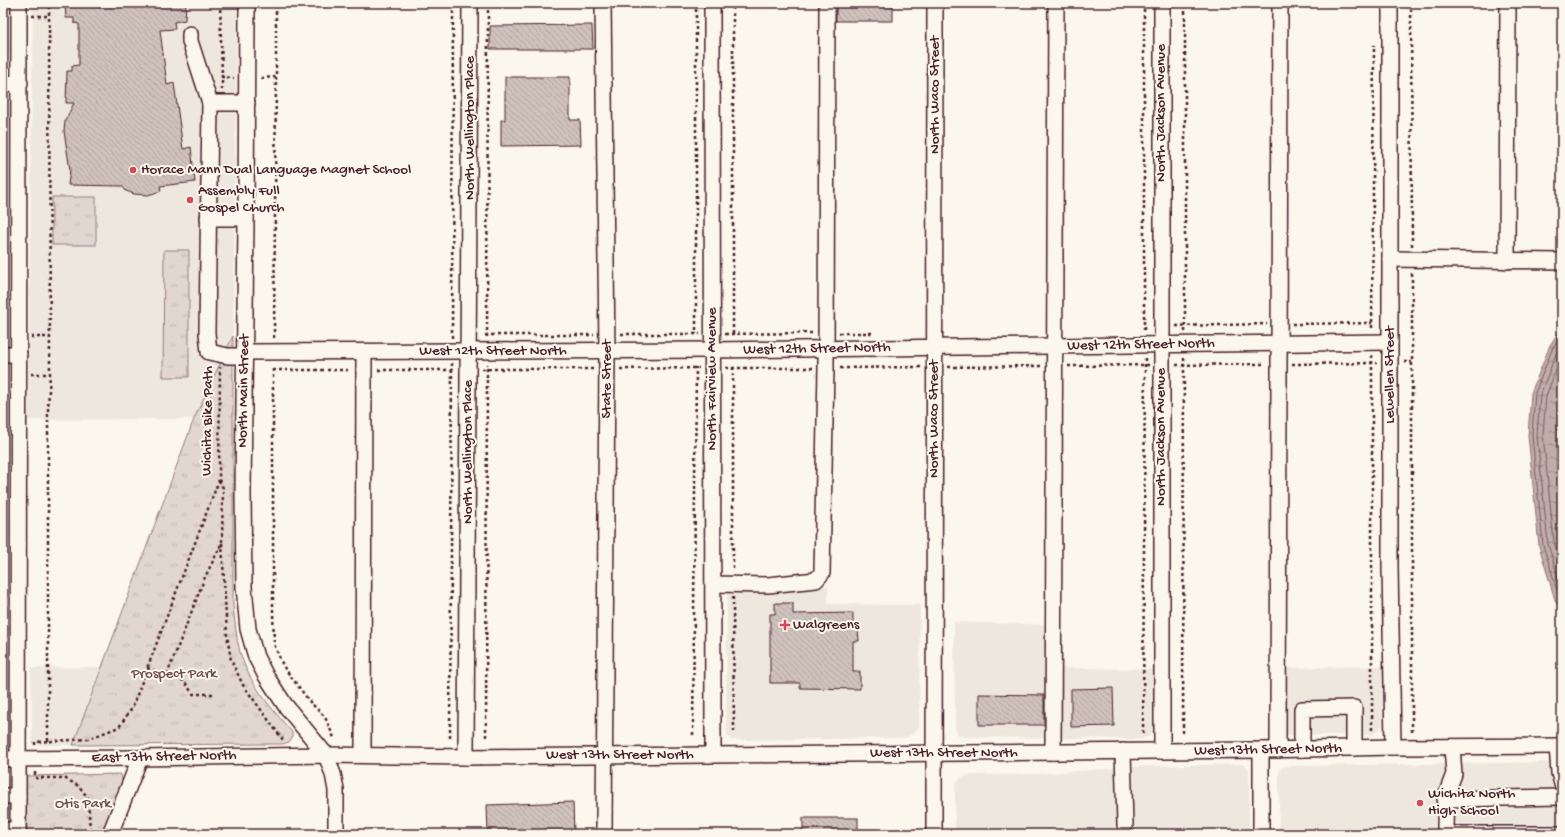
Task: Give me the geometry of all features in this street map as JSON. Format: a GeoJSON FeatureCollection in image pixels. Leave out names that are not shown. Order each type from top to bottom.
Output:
{"type":"FeatureCollection","features":[{"type":"Feature","properties":{"kind":"street"},"geometry":{"type":"LineString","coordinates":[[13,831],[10,796],[18,759],[19,3]]}},
{"type":"Feature","properties":{"kind":"street","name":"North Main Street"},"geometry":{"type":"LineString","coordinates":[[247,3],[244,571],[248,629],[256,657],[266,676],[285,705],[326,755],[333,774],[336,790],[336,834]]}},
{"type":"Feature","properties":{"kind":"street","name":"North Wellington Place"},"geometry":{"type":"LineString","coordinates":[[466,757],[470,3]]}},
{"type":"Feature","properties":{"kind":"street","name":"State Street"},"geometry":{"type":"LineString","coordinates":[[603,3],[607,350],[604,756]]}},
{"type":"Feature","properties":{"kind":"street","name":"North Fairview Avenue"},"geometry":{"type":"LineString","coordinates":[[712,3],[714,755]]}},
{"type":"Feature","properties":{"kind":"street"},"geometry":{"type":"LineString","coordinates":[[713,584],[768,585],[816,580],[822,573],[826,368],[827,3]]}},
{"type":"Feature","properties":{"kind":"street","name":"North Waco Street"},"geometry":{"type":"LineString","coordinates":[[934,834],[935,3]]}},
{"type":"Feature","properties":{"kind":"street"},"geometry":{"type":"LineString","coordinates":[[1053,752],[1056,3]]}},
{"type":"Feature","properties":{"kind":"street","name":"North Jackson Avenue"},"geometry":{"type":"LineString","coordinates":[[1162,3],[1162,751]]}},
{"type":"Feature","properties":{"kind":"street"},"geometry":{"type":"LineString","coordinates":[[1278,750],[1280,3]]}},
{"type":"Feature","properties":{"kind":"street","name":"Lewellen Street"},"geometry":{"type":"LineString","coordinates":[[1390,3],[1390,566],[1393,747]]}},
{"type":"Feature","properties":{"kind":"street"},"geometry":{"type":"LineString","coordinates":[[1507,261],[1508,3]]}},
{"type":"Feature","properties":{"kind":"street"},"geometry":{"type":"LineString","coordinates":[[190,34],[190,41],[216,103],[208,218],[207,333],[209,352],[220,354]]}},
{"type":"Feature","properties":{"kind":"street"},"geometry":{"type":"LineString","coordinates":[[3,84],[20,83]]}},
{"type":"Feature","properties":{"kind":"street"},"geometry":{"type":"LineString","coordinates":[[216,103],[247,104]]}},
{"type":"Feature","properties":{"kind":"street"},"geometry":{"type":"LineString","coordinates":[[208,218],[246,218]]}},
{"type":"Feature","properties":{"kind":"street"},"geometry":{"type":"LineString","coordinates":[[1390,259],[1562,261]]}},
{"type":"Feature","properties":{"kind":"street","name":"West 12th Street North"},"geometry":{"type":"LineString","coordinates":[[220,354],[274,352],[733,350],[1390,342]]}},
{"type":"Feature","properties":{"kind":"street"},"geometry":{"type":"LineString","coordinates":[[363,755],[364,352]]}},
{"type":"Feature","properties":{"kind":"street"},"geometry":{"type":"LineString","coordinates":[[3,354],[19,354]]}},
{"type":"Feature","properties":{"kind":"street"},"geometry":{"type":"LineString","coordinates":[[1302,750],[1302,709],[1354,708],[1354,748]]}},
{"type":"Feature","properties":{"kind":"street"},"geometry":{"type":"LineString","coordinates":[[1452,746],[1454,774],[1445,800],[1446,834],[1562,834]]}},
{"type":"Feature","properties":{"kind":"street","name":"West 13th Street North"},"geometry":{"type":"LineString","coordinates":[[326,755],[466,757],[604,756],[1302,750],[1452,746],[1560,746]]}},
{"type":"Feature","properties":{"kind":"street"},"geometry":{"type":"LineString","coordinates":[[1560,746],[1560,773],[1562,784]]}},
{"type":"Feature","properties":{"kind":"street"},"geometry":{"type":"LineString","coordinates":[[1260,834],[1261,750]]}},
{"type":"Feature","properties":{"kind":"street"},"geometry":{"type":"LineString","coordinates":[[1123,751],[1125,825]]}},
{"type":"Feature","properties":{"kind":"street","name":"East 13th Street North"},"geometry":{"type":"LineString","coordinates":[[3,759],[326,755]]}},
{"type":"Feature","properties":{"kind":"street"},"geometry":{"type":"LineString","coordinates":[[604,756],[604,834]]}},
{"type":"Feature","properties":{"kind":"street"},"geometry":{"type":"LineString","coordinates":[[110,834],[140,758]]}},
{"type":"Feature","properties":{"kind":"street"},"geometry":{"type":"LineString","coordinates":[[1445,800],[1562,797]]}},
{"type":"Feature","properties":{"kind":"path"},"geometry":{"type":"LineString","coordinates":[[48,741],[48,407],[50,374],[49,3]]}},
{"type":"Feature","properties":{"kind":"path"},"geometry":{"type":"LineString","coordinates":[[216,103],[222,77],[220,3]]}},
{"type":"Feature","properties":{"kind":"path"},"geometry":{"type":"LineString","coordinates":[[276,3],[274,644],[283,666],[310,702],[325,717],[335,740]]}},
{"type":"Feature","properties":{"kind":"path"},"geometry":{"type":"LineString","coordinates":[[450,738],[453,3]]}},
{"type":"Feature","properties":{"kind":"path"},"geometry":{"type":"LineString","coordinates":[[486,737],[488,3]]}},
{"type":"Feature","properties":{"kind":"path"},"geometry":{"type":"LineString","coordinates":[[693,735],[696,368],[696,3]]}},
{"type":"Feature","properties":{"kind":"path"},"geometry":{"type":"LineString","coordinates":[[733,3],[734,734]]}},
{"type":"Feature","properties":{"kind":"path"},"geometry":{"type":"LineString","coordinates":[[1143,733],[1146,365],[1144,3]]}},
{"type":"Feature","properties":{"kind":"path"},"geometry":{"type":"LineString","coordinates":[[1183,733],[1185,3]]}},
{"type":"Feature","properties":{"kind":"path"},"geometry":{"type":"LineString","coordinates":[[1411,3],[1412,732]]}},
{"type":"Feature","properties":{"kind":"path"},"geometry":{"type":"LineString","coordinates":[[1372,731],[1374,43]]}},
{"type":"Feature","properties":{"kind":"path"},"geometry":{"type":"LineString","coordinates":[[222,77],[276,77]]}},
{"type":"Feature","properties":{"kind":"path","name":"Wichita Bike Path"},"geometry":{"type":"LineString","coordinates":[[89,834],[88,798],[79,786],[64,778],[35,778],[35,742],[88,739],[119,727],[132,708],[218,480],[220,354]]}},
{"type":"Feature","properties":{"kind":"path"},"geometry":{"type":"LineString","coordinates":[[274,370],[826,368],[1412,362]]}},
{"type":"Feature","properties":{"kind":"path"},"geometry":{"type":"LineString","coordinates":[[167,675],[205,577],[222,543],[223,488],[218,480]]}},
{"type":"Feature","properties":{"kind":"path"},"geometry":{"type":"LineString","coordinates":[[148,668],[184,681],[193,694],[215,694]]}},
{"type":"Feature","properties":{"kind":"shaded area","name":"Horace Mann Dual Language Magnet School"},"geometry":{"type":"Polygon","coordinates":[[[33,3],[237,3],[233,336],[194,419],[28,420],[33,3]]]}},
{"type":"Feature","properties":{"kind":"shaded area"},"geometry":{"type":"Polygon","coordinates":[[[3,13],[9,13],[9,54],[3,54],[3,13]]]}},
{"type":"Feature","properties":{"kind":"shaded area"},"geometry":{"type":"Polygon","coordinates":[[[828,586],[828,604],[920,605],[919,726],[914,733],[905,738],[731,740],[727,735],[726,727],[727,587],[828,586]]]}},
{"type":"Feature","properties":{"kind":"shaded area"},"geometry":{"type":"Polygon","coordinates":[[[954,622],[1058,625],[1058,668],[1157,669],[1157,727],[1150,736],[1141,739],[965,737],[957,734],[955,726],[954,622]]]}},
{"type":"Feature","properties":{"kind":"shaded area"},"geometry":{"type":"Polygon","coordinates":[[[1383,666],[1382,725],[1379,730],[1373,734],[1364,735],[1283,735],[1283,668],[1383,666]]]}},
{"type":"Feature","properties":{"kind":"shaded area"},"geometry":{"type":"Polygon","coordinates":[[[102,667],[73,745],[37,745],[33,743],[31,668],[102,667]]]}},
{"type":"Feature","properties":{"kind":"shaded area","name":"Wichita North High School"},"geometry":{"type":"Polygon","coordinates":[[[1562,762],[1562,834],[1279,834],[1279,772],[1282,767],[1562,762]]]}},
{"type":"Feature","properties":{"kind":"shaded area"},"geometry":{"type":"Polygon","coordinates":[[[1242,764],[1247,767],[1249,771],[1249,834],[955,834],[955,786],[957,781],[962,777],[969,775],[1036,774],[1146,766],[1242,764]]]}},
{"type":"Feature","properties":{"kind":"green space"},"geometry":{"type":"Polygon","coordinates":[[[52,197],[96,197],[96,245],[52,245],[52,197]]]}},
{"type":"Feature","properties":{"kind":"green space"},"geometry":{"type":"Polygon","coordinates":[[[164,250],[189,250],[189,377],[163,377],[164,250]]]}},
{"type":"Feature","properties":{"kind":"green space","name":"Prospect Park"},"geometry":{"type":"Polygon","coordinates":[[[233,336],[233,605],[237,635],[240,652],[249,674],[262,695],[292,732],[292,738],[289,742],[282,744],[73,745],[194,419],[233,336]]]}},
{"type":"Feature","properties":{"kind":"green space","name":"Otis Park"},"geometry":{"type":"Polygon","coordinates":[[[121,774],[123,784],[104,834],[27,834],[26,776],[121,774]]]}},
{"type":"Feature","properties":{"kind":"water"},"geometry":{"type":"Polygon","coordinates":[[[1562,327],[1562,614],[1555,600],[1539,546],[1528,435],[1531,393],[1550,345],[1562,327]]]}},
{"type":"Feature","properties":{"kind":"building","name":"Horace Mann Dual Language Magnet School"},"geometry":{"type":"Polygon","coordinates":[[[65,3],[186,3],[185,20],[174,22],[175,29],[160,30],[167,85],[174,83],[183,149],[191,147],[195,182],[160,186],[161,191],[148,195],[134,194],[126,191],[122,186],[68,185],[70,170],[64,131],[65,121],[74,103],[66,103],[67,71],[72,71],[72,66],[79,65],[79,24],[74,23],[74,18],[66,18],[65,3]]]}},
{"type":"Feature","properties":{"kind":"building"},"geometry":{"type":"Polygon","coordinates":[[[836,3],[893,3],[893,21],[836,21],[836,3]]]}},
{"type":"Feature","properties":{"kind":"building"},"geometry":{"type":"Polygon","coordinates":[[[592,25],[593,49],[490,49],[490,26],[592,25]]]}},
{"type":"Feature","properties":{"kind":"building"},"geometry":{"type":"Polygon","coordinates":[[[505,77],[570,77],[570,120],[580,120],[581,145],[501,146],[501,120],[505,120],[505,77]]]}},
{"type":"Feature","properties":{"kind":"building","name":"Walgreens"},"geometry":{"type":"Polygon","coordinates":[[[775,603],[793,603],[793,614],[853,613],[853,629],[858,629],[859,641],[853,641],[853,672],[860,672],[860,689],[800,688],[800,683],[770,683],[770,614],[775,614],[775,603]]]}},
{"type":"Feature","properties":{"kind":"building"},"geometry":{"type":"Polygon","coordinates":[[[1113,688],[1114,726],[1071,727],[1071,689],[1113,688]]]}},
{"type":"Feature","properties":{"kind":"building"},"geometry":{"type":"Polygon","coordinates":[[[979,694],[1044,695],[1044,725],[979,725],[979,694]]]}},
{"type":"Feature","properties":{"kind":"building"},"geometry":{"type":"Polygon","coordinates":[[[573,802],[574,834],[488,834],[487,805],[573,802]]]}},
{"type":"Feature","properties":{"kind":"building"},"geometry":{"type":"Polygon","coordinates":[[[803,818],[858,818],[858,834],[803,834],[803,818]]]}},
{"type":"Feature","properties":{"kind":"place","name":"Horace Mann Dual Language Magnet School"},"geometry":{"type":"Point","coordinates":[133,170]}},
{"type":"Feature","properties":{"kind":"place","name":"Assembly Full Gospel Church"},"geometry":{"type":"Point","coordinates":[190,200]}},
{"type":"Feature","properties":{"kind":"place","name":"Walgreens"},"geometry":{"type":"Point","coordinates":[785,625]}},
{"type":"Feature","properties":{"kind":"place","name":"Wichita North High School"},"geometry":{"type":"Point","coordinates":[1420,803]}}]}
